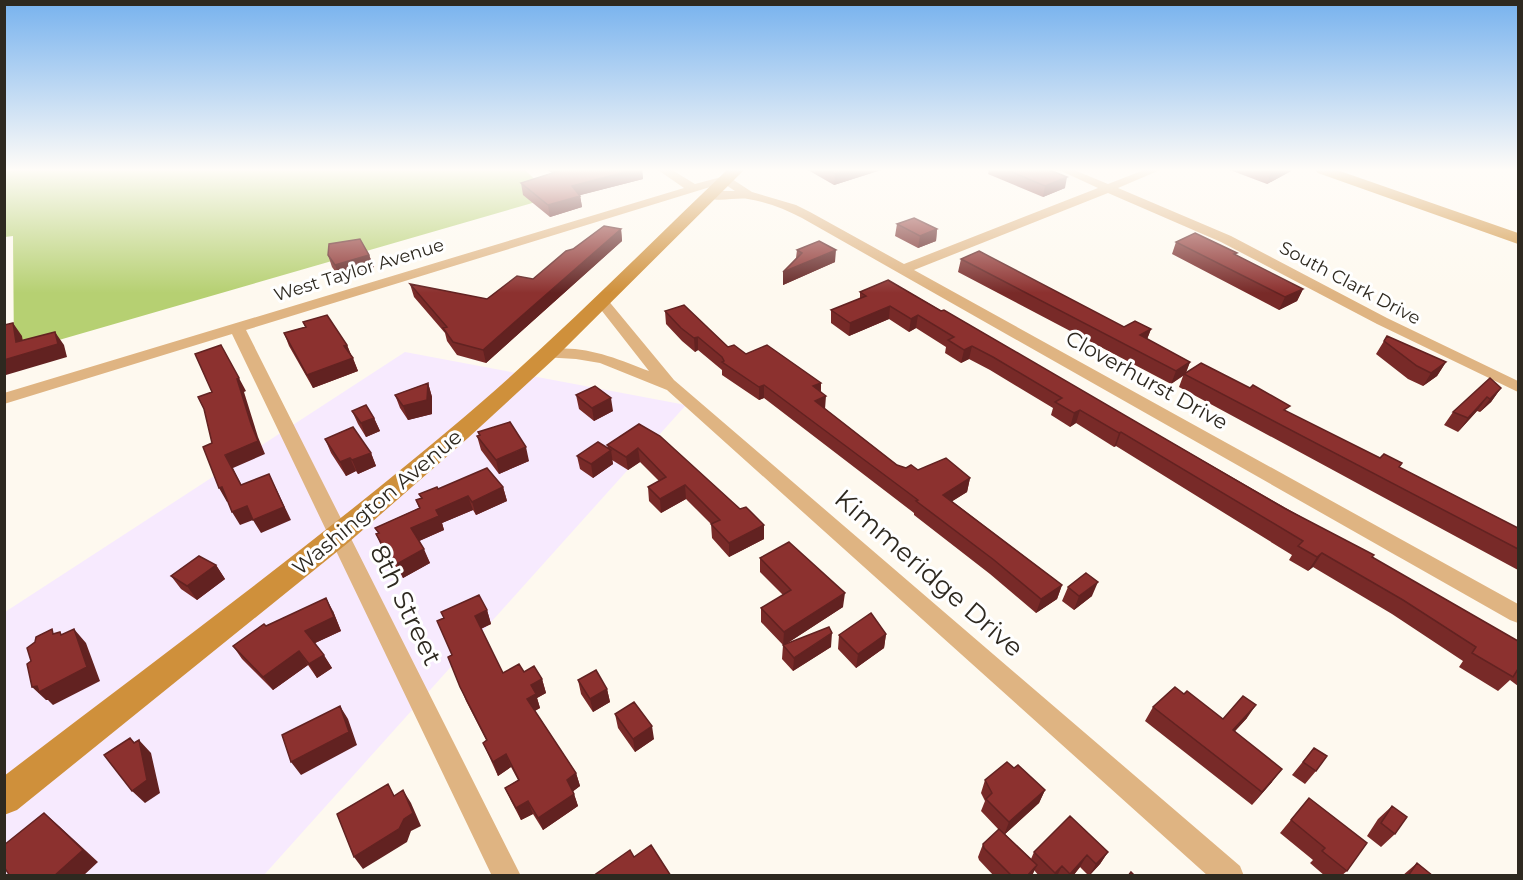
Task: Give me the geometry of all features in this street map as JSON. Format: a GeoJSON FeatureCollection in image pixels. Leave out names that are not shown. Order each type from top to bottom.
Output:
{"type":"FeatureCollection","features":[{"type":"Feature","properties":{"kind":"street","name":"West Taylor Avenue"},"geometry":{"type":"LineString","coordinates":[[4,399],[623,211]]}},
{"type":"Feature","properties":{"kind":"street","name":"Washington Avenue"},"geometry":{"type":"LineString","coordinates":[[4,798],[339,535],[460,434],[602,302],[689,211]]}},
{"type":"Feature","properties":{"kind":"street","name":"Cloverhurst Drive"},"geometry":{"type":"LineString","coordinates":[[798,211],[1518,614]]}},
{"type":"Feature","properties":{"kind":"street"},"geometry":{"type":"LineString","coordinates":[[904,269],[1051,211]]}},
{"type":"Feature","properties":{"kind":"street","name":"South Clark Drive"},"geometry":{"type":"LineString","coordinates":[[1162,211],[1226,239],[1382,321],[1518,387]]}},
{"type":"Feature","properties":{"kind":"street"},"geometry":{"type":"LineString","coordinates":[[1439,211],[1518,239]]}},
{"type":"Feature","properties":{"kind":"street","name":"Kimmeridge Drive"},"geometry":{"type":"LineString","coordinates":[[602,302],[668,384],[1230,876]]}},
{"type":"Feature","properties":{"kind":"street","name":"8th Street"},"geometry":{"type":"LineString","coordinates":[[237,328],[507,876]]}},
{"type":"Feature","properties":{"kind":"street"},"geometry":{"type":"LineString","coordinates":[[548,354],[576,354],[604,359],[668,384]]}},
{"type":"Feature","properties":{"kind":"shaded area"},"geometry":{"type":"Polygon","coordinates":[[[405,352],[686,405],[264,875],[5,876],[5,612],[405,352]]]}},
{"type":"Feature","properties":{"kind":"green space"},"geometry":{"type":"Polygon","coordinates":[[[5,211],[504,211],[14,353],[13,236],[5,237],[5,211]]]}},
{"type":"Feature","properties":{"kind":"building"},"geometry":{"type":"Polygon","coordinates":[[[914,218],[937,229],[920,236],[897,224],[914,218]]]}},
{"type":"Feature","properties":{"kind":"building"},"geometry":{"type":"Polygon","coordinates":[[[604,226],[621,229],[483,350],[453,342],[443,328],[447,327],[410,284],[487,299],[517,276],[533,279],[566,251],[573,249],[604,226]]]}},
{"type":"Feature","properties":{"kind":"building"},"geometry":{"type":"Polygon","coordinates":[[[1195,233],[1303,289],[1285,297],[1176,242],[1195,233]]]}},
{"type":"Feature","properties":{"kind":"building"},"geometry":{"type":"Polygon","coordinates":[[[360,239],[369,255],[335,265],[328,255],[329,244],[360,239]]]}},
{"type":"Feature","properties":{"kind":"building"},"geometry":{"type":"Polygon","coordinates":[[[819,241],[836,250],[783,272],[802,253],[797,250],[819,241]]]}},
{"type":"Feature","properties":{"kind":"building"},"geometry":{"type":"Polygon","coordinates":[[[979,251],[1124,327],[1135,321],[1151,329],[1140,335],[1190,362],[1176,371],[961,259],[979,251]]]}},
{"type":"Feature","properties":{"kind":"building"},"geometry":{"type":"Polygon","coordinates":[[[888,280],[941,311],[944,310],[1284,508],[1374,555],[1372,557],[1518,641],[1518,669],[1513,677],[1472,653],[1476,647],[1403,600],[1322,553],[1317,557],[1298,546],[1303,541],[1121,432],[1119,433],[1080,410],[1074,413],[1055,402],[1062,398],[993,357],[972,346],[964,350],[948,340],[954,337],[918,315],[911,319],[890,306],[850,323],[831,310],[866,296],[860,292],[888,280]]]}},
{"type":"Feature","properties":{"kind":"building"},"geometry":{"type":"Polygon","coordinates":[[[684,305],[728,347],[734,345],[746,354],[767,345],[821,383],[813,386],[826,396],[815,401],[897,465],[906,468],[911,465],[918,470],[946,458],[970,478],[943,495],[1062,585],[1041,599],[916,501],[918,500],[764,385],[759,387],[722,362],[724,361],[722,357],[698,337],[694,338],[681,328],[665,311],[684,305]]]}},
{"type":"Feature","properties":{"kind":"building"},"geometry":{"type":"Polygon","coordinates":[[[327,315],[353,358],[307,375],[284,333],[306,327],[303,322],[327,315]]]}},
{"type":"Feature","properties":{"kind":"building"},"geometry":{"type":"Polygon","coordinates":[[[13,323],[16,342],[55,332],[58,344],[4,360],[4,325],[13,323]]]}},
{"type":"Feature","properties":{"kind":"building"},"geometry":{"type":"Polygon","coordinates":[[[1387,336],[1446,362],[1431,373],[1417,366],[1384,341],[1387,336]]]}},
{"type":"Feature","properties":{"kind":"building"},"geometry":{"type":"Polygon","coordinates":[[[221,345],[239,378],[237,379],[258,441],[225,455],[241,485],[269,474],[284,507],[253,520],[247,506],[232,512],[222,487],[219,488],[203,447],[212,443],[204,409],[198,397],[212,392],[195,354],[221,345]]]}},
{"type":"Feature","properties":{"kind":"building"},"geometry":{"type":"Polygon","coordinates":[[[1201,363],[1250,388],[1253,385],[1290,406],[1284,410],[1380,458],[1384,454],[1402,463],[1399,467],[1518,528],[1518,549],[1184,374],[1201,363]]]}},
{"type":"Feature","properties":{"kind":"building"},"geometry":{"type":"Polygon","coordinates":[[[1490,378],[1501,388],[1490,399],[1487,397],[1468,418],[1453,412],[1490,378]]]}},
{"type":"Feature","properties":{"kind":"building"},"geometry":{"type":"Polygon","coordinates":[[[428,383],[427,400],[403,406],[395,395],[428,383]]]}},
{"type":"Feature","properties":{"kind":"building"},"geometry":{"type":"Polygon","coordinates":[[[595,386],[611,398],[592,408],[576,395],[595,386]]]}},
{"type":"Feature","properties":{"kind":"building"},"geometry":{"type":"Polygon","coordinates":[[[366,405],[374,418],[361,423],[352,411],[366,405]]]}},
{"type":"Feature","properties":{"kind":"building"},"geometry":{"type":"Polygon","coordinates":[[[510,422],[526,447],[496,460],[477,436],[480,435],[478,432],[510,422]]]}},
{"type":"Feature","properties":{"kind":"building"},"geometry":{"type":"Polygon","coordinates":[[[639,424],[660,436],[740,509],[746,507],[764,525],[729,543],[711,524],[720,520],[685,485],[660,499],[648,487],[666,477],[638,448],[626,457],[607,445],[639,424]]]}},
{"type":"Feature","properties":{"kind":"building"},"geometry":{"type":"Polygon","coordinates":[[[353,427],[371,453],[340,462],[325,439],[353,427]]]}},
{"type":"Feature","properties":{"kind":"building"},"geometry":{"type":"Polygon","coordinates":[[[598,442],[611,450],[591,464],[577,456],[598,442]]]}},
{"type":"Feature","properties":{"kind":"building"},"geometry":{"type":"Polygon","coordinates":[[[487,468],[503,487],[472,502],[468,496],[436,510],[439,516],[411,528],[424,549],[397,564],[394,558],[390,559],[375,528],[420,508],[416,500],[422,498],[419,494],[437,487],[438,489],[487,468]]]}},
{"type":"Feature","properties":{"kind":"building"},"geometry":{"type":"Polygon","coordinates":[[[789,542],[845,593],[784,632],[761,608],[791,590],[760,558],[789,542]]]}},
{"type":"Feature","properties":{"kind":"building"},"geometry":{"type":"Polygon","coordinates":[[[199,556],[216,565],[187,586],[171,576],[199,556]]]}},
{"type":"Feature","properties":{"kind":"building"},"geometry":{"type":"Polygon","coordinates":[[[1086,573],[1098,582],[1079,596],[1068,587],[1086,573]]]}},
{"type":"Feature","properties":{"kind":"building"},"geometry":{"type":"Polygon","coordinates":[[[479,595],[487,610],[475,616],[503,673],[519,664],[524,672],[534,666],[542,679],[531,685],[536,694],[527,699],[576,773],[567,780],[574,794],[538,818],[528,801],[516,808],[505,788],[519,780],[506,754],[493,762],[483,743],[487,740],[460,687],[448,657],[452,655],[437,621],[444,618],[441,612],[479,595]]]}},
{"type":"Feature","properties":{"kind":"building"},"geometry":{"type":"Polygon","coordinates":[[[326,598],[334,617],[305,631],[324,655],[309,664],[299,651],[263,677],[233,646],[264,624],[266,626],[326,598]]]}},
{"type":"Feature","properties":{"kind":"building"},"geometry":{"type":"Polygon","coordinates":[[[871,613],[886,634],[858,654],[839,635],[871,613]]]}},
{"type":"Feature","properties":{"kind":"building"},"geometry":{"type":"Polygon","coordinates":[[[829,627],[832,633],[794,658],[783,645],[829,627]]]}},
{"type":"Feature","properties":{"kind":"building"},"geometry":{"type":"Polygon","coordinates":[[[52,629],[53,634],[60,632],[61,635],[74,629],[87,667],[39,692],[37,686],[32,687],[27,664],[31,661],[27,648],[35,642],[36,637],[52,629]]]}},
{"type":"Feature","properties":{"kind":"building"},"geometry":{"type":"Polygon","coordinates":[[[596,670],[607,689],[590,699],[578,680],[596,670]]]}},
{"type":"Feature","properties":{"kind":"building"},"geometry":{"type":"Polygon","coordinates":[[[1175,687],[1184,694],[1187,691],[1223,719],[1243,696],[1256,705],[1233,730],[1282,769],[1262,792],[1153,707],[1175,687]]]}},
{"type":"Feature","properties":{"kind":"building"},"geometry":{"type":"Polygon","coordinates":[[[634,702],[652,726],[633,739],[615,714],[634,702]]]}},
{"type":"Feature","properties":{"kind":"building"},"geometry":{"type":"Polygon","coordinates":[[[340,706],[349,732],[291,762],[282,735],[340,706]]]}},
{"type":"Feature","properties":{"kind":"building"},"geometry":{"type":"Polygon","coordinates":[[[130,738],[134,743],[139,740],[147,780],[132,791],[104,755],[130,738]]]}},
{"type":"Feature","properties":{"kind":"building"},"geometry":{"type":"Polygon","coordinates":[[[1314,748],[1327,756],[1316,771],[1303,762],[1314,748]]]}},
{"type":"Feature","properties":{"kind":"building"},"geometry":{"type":"Polygon","coordinates":[[[1007,762],[1014,768],[1018,765],[1045,790],[1009,822],[986,799],[992,793],[985,780],[1007,762]]]}},
{"type":"Feature","properties":{"kind":"building"},"geometry":{"type":"Polygon","coordinates":[[[388,784],[394,796],[403,790],[413,813],[404,819],[399,829],[354,857],[337,814],[388,784]]]}},
{"type":"Feature","properties":{"kind":"building"},"geometry":{"type":"Polygon","coordinates":[[[1309,798],[1367,843],[1347,871],[1322,851],[1325,848],[1291,820],[1309,798]]]}},
{"type":"Feature","properties":{"kind":"building"},"geometry":{"type":"Polygon","coordinates":[[[1392,806],[1407,817],[1395,834],[1381,823],[1392,806]]]}},
{"type":"Feature","properties":{"kind":"building"},"geometry":{"type":"Polygon","coordinates":[[[44,813],[83,850],[54,876],[10,876],[4,867],[4,845],[44,813]]]}},
{"type":"Feature","properties":{"kind":"building"},"geometry":{"type":"Polygon","coordinates":[[[1070,816],[1108,852],[1096,864],[1087,855],[1070,874],[1062,866],[1055,873],[1034,852],[1070,816]]]}},
{"type":"Feature","properties":{"kind":"building"},"geometry":{"type":"Polygon","coordinates":[[[999,829],[1037,865],[1027,876],[1012,876],[984,848],[983,844],[999,829]]]}},
{"type":"Feature","properties":{"kind":"building"},"geometry":{"type":"Polygon","coordinates":[[[651,845],[671,876],[593,876],[630,850],[634,857],[651,845]]]}},
{"type":"Feature","properties":{"kind":"building"},"geometry":{"type":"Polygon","coordinates":[[[1417,863],[1433,876],[1408,876],[1417,863]]]}}]}
